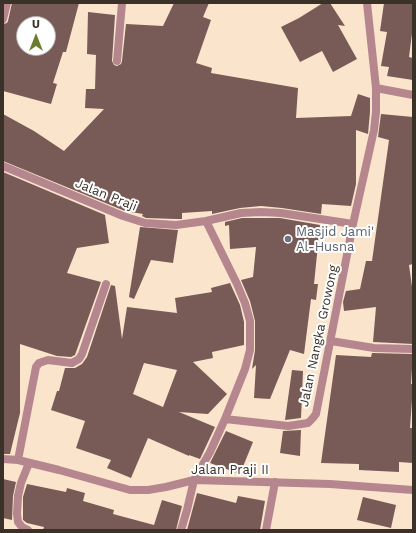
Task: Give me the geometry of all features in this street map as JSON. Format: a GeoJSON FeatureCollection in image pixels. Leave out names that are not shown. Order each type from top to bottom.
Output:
{"type":"FeatureCollection","features":[{"type":"Feature","properties":{"kind":"street"},"geometry":{"type":"LineString","coordinates":[[3,19],[7,3]]}},
{"type":"Feature","properties":{"kind":"street"},"geometry":{"type":"LineString","coordinates":[[117,61],[122,3]]}},
{"type":"Feature","properties":{"kind":"street","name":"Jalan Nangka Growong"},"geometry":{"type":"LineString","coordinates":[[225,419],[288,426],[308,423],[316,414],[353,224],[374,130],[376,88],[367,3]]}},
{"type":"Feature","properties":{"kind":"street"},"geometry":{"type":"LineString","coordinates":[[376,88],[413,95]]}},
{"type":"Feature","properties":{"kind":"street","name":"Jalan Praji"},"geometry":{"type":"LineString","coordinates":[[3,166],[123,216],[145,223],[176,225],[206,221],[241,213],[261,212],[281,213],[353,224]]}},
{"type":"Feature","properties":{"kind":"street"},"geometry":{"type":"LineString","coordinates":[[181,530],[194,480],[210,452],[225,419],[250,350],[250,321],[245,303],[206,221]]}},
{"type":"Feature","properties":{"kind":"street"},"geometry":{"type":"LineString","coordinates":[[18,460],[36,367],[39,363],[48,360],[72,363],[78,359],[84,347],[106,284]]}},
{"type":"Feature","properties":{"kind":"street"},"geometry":{"type":"LineString","coordinates":[[331,341],[374,348],[413,349]]}},
{"type":"Feature","properties":{"kind":"street","name":"Jalan Praji II"},"geometry":{"type":"LineString","coordinates":[[3,459],[18,460],[59,470],[130,490],[154,489],[194,480],[330,484],[413,490]]}},
{"type":"Feature","properties":{"kind":"street"},"geometry":{"type":"LineString","coordinates":[[28,530],[22,527],[18,522],[17,514],[18,496],[21,483],[29,463]]}},
{"type":"Feature","properties":{"kind":"street"},"geometry":{"type":"LineString","coordinates":[[266,530],[275,482]]}},
{"type":"Feature","properties":{"kind":"building"},"geometry":{"type":"Polygon","coordinates":[[[12,3],[79,3],[66,52],[63,52],[53,83],[57,84],[51,104],[3,91],[3,24],[7,23],[12,3]]]}},
{"type":"Feature","properties":{"kind":"building"},"geometry":{"type":"Polygon","coordinates":[[[174,3],[209,3],[203,17],[211,20],[196,63],[212,68],[211,73],[298,88],[296,118],[351,116],[358,94],[370,98],[368,134],[356,130],[356,184],[351,206],[322,204],[321,214],[261,206],[240,208],[212,214],[212,211],[182,213],[182,219],[146,218],[142,216],[143,214],[125,211],[3,161],[3,114],[34,131],[64,151],[104,109],[85,108],[86,89],[95,89],[96,55],[87,54],[88,12],[115,15],[112,61],[114,65],[117,66],[121,64],[122,61],[126,24],[163,26],[174,3]]]}},
{"type":"Feature","properties":{"kind":"building"},"geometry":{"type":"Polygon","coordinates":[[[323,3],[330,3],[345,26],[338,25],[357,59],[333,72],[322,51],[300,62],[281,27],[323,3]]]}},
{"type":"Feature","properties":{"kind":"building"},"geometry":{"type":"Polygon","coordinates":[[[384,3],[413,3],[413,26],[409,57],[413,58],[413,80],[387,76],[389,67],[381,66],[387,32],[380,31],[384,3]]]}},
{"type":"Feature","properties":{"kind":"building"},"geometry":{"type":"Polygon","coordinates":[[[381,114],[413,117],[413,264],[409,265],[413,294],[413,344],[373,342],[376,307],[344,311],[343,302],[346,291],[360,289],[366,261],[372,261],[389,140],[378,137],[381,114]]]}},
{"type":"Feature","properties":{"kind":"building"},"geometry":{"type":"Polygon","coordinates":[[[3,172],[105,215],[109,243],[77,248],[67,273],[101,282],[75,355],[71,357],[57,356],[20,344],[20,413],[10,454],[3,454],[3,172]]]}},
{"type":"Feature","properties":{"kind":"building"},"geometry":{"type":"Polygon","coordinates":[[[242,218],[280,218],[320,225],[314,284],[318,284],[316,300],[311,299],[304,354],[290,350],[270,399],[254,398],[256,365],[252,369],[255,350],[255,321],[250,301],[241,280],[253,277],[256,247],[230,249],[229,225],[225,226],[225,222],[242,218]]]}},
{"type":"Feature","properties":{"kind":"building"},"geometry":{"type":"Polygon","coordinates":[[[140,227],[178,230],[173,263],[151,260],[134,299],[129,297],[140,227]]]}},
{"type":"Feature","properties":{"kind":"building"},"geometry":{"type":"Polygon","coordinates":[[[230,283],[240,305],[244,322],[244,345],[212,352],[213,358],[193,362],[227,394],[208,414],[179,412],[215,427],[200,459],[189,456],[148,438],[131,478],[107,468],[111,460],[76,448],[85,421],[51,410],[57,391],[59,391],[65,368],[75,368],[82,364],[87,357],[111,285],[115,286],[122,339],[127,307],[177,313],[175,298],[212,292],[211,288],[230,283]],[[144,363],[133,394],[163,407],[177,370],[144,363]]]}},
{"type":"Feature","properties":{"kind":"building"},"geometry":{"type":"Polygon","coordinates":[[[372,353],[413,354],[411,384],[413,384],[413,386],[410,428],[413,428],[413,463],[399,462],[399,472],[359,470],[359,464],[321,463],[336,355],[371,357],[372,353]]]}},
{"type":"Feature","properties":{"kind":"building"},"geometry":{"type":"Polygon","coordinates":[[[292,370],[303,371],[301,418],[285,420],[292,370]]]}},
{"type":"Feature","properties":{"kind":"building"},"geometry":{"type":"Polygon","coordinates":[[[301,430],[300,456],[280,453],[283,431],[301,430]]]}},
{"type":"Feature","properties":{"kind":"building"},"geometry":{"type":"Polygon","coordinates":[[[226,431],[253,442],[240,474],[210,463],[226,431]]]}},
{"type":"Feature","properties":{"kind":"building"},"geometry":{"type":"Polygon","coordinates":[[[3,479],[16,482],[13,496],[12,520],[3,518],[3,479]]]}},
{"type":"Feature","properties":{"kind":"building"},"geometry":{"type":"Polygon","coordinates":[[[27,484],[66,492],[67,488],[85,493],[83,501],[114,510],[113,514],[154,525],[162,500],[182,506],[176,530],[43,530],[44,527],[27,523],[23,520],[23,497],[27,484]]]}},
{"type":"Feature","properties":{"kind":"building"},"geometry":{"type":"Polygon","coordinates":[[[197,493],[236,503],[238,496],[265,501],[260,530],[187,530],[197,493]]]}},
{"type":"Feature","properties":{"kind":"building"},"geometry":{"type":"Polygon","coordinates":[[[363,497],[396,505],[391,528],[357,520],[363,497]]]}},
{"type":"Feature","properties":{"kind":"place","name":"Masjid Jami' Al-Husna"},"geometry":{"type":"Point","coordinates":[288,239]}}]}
